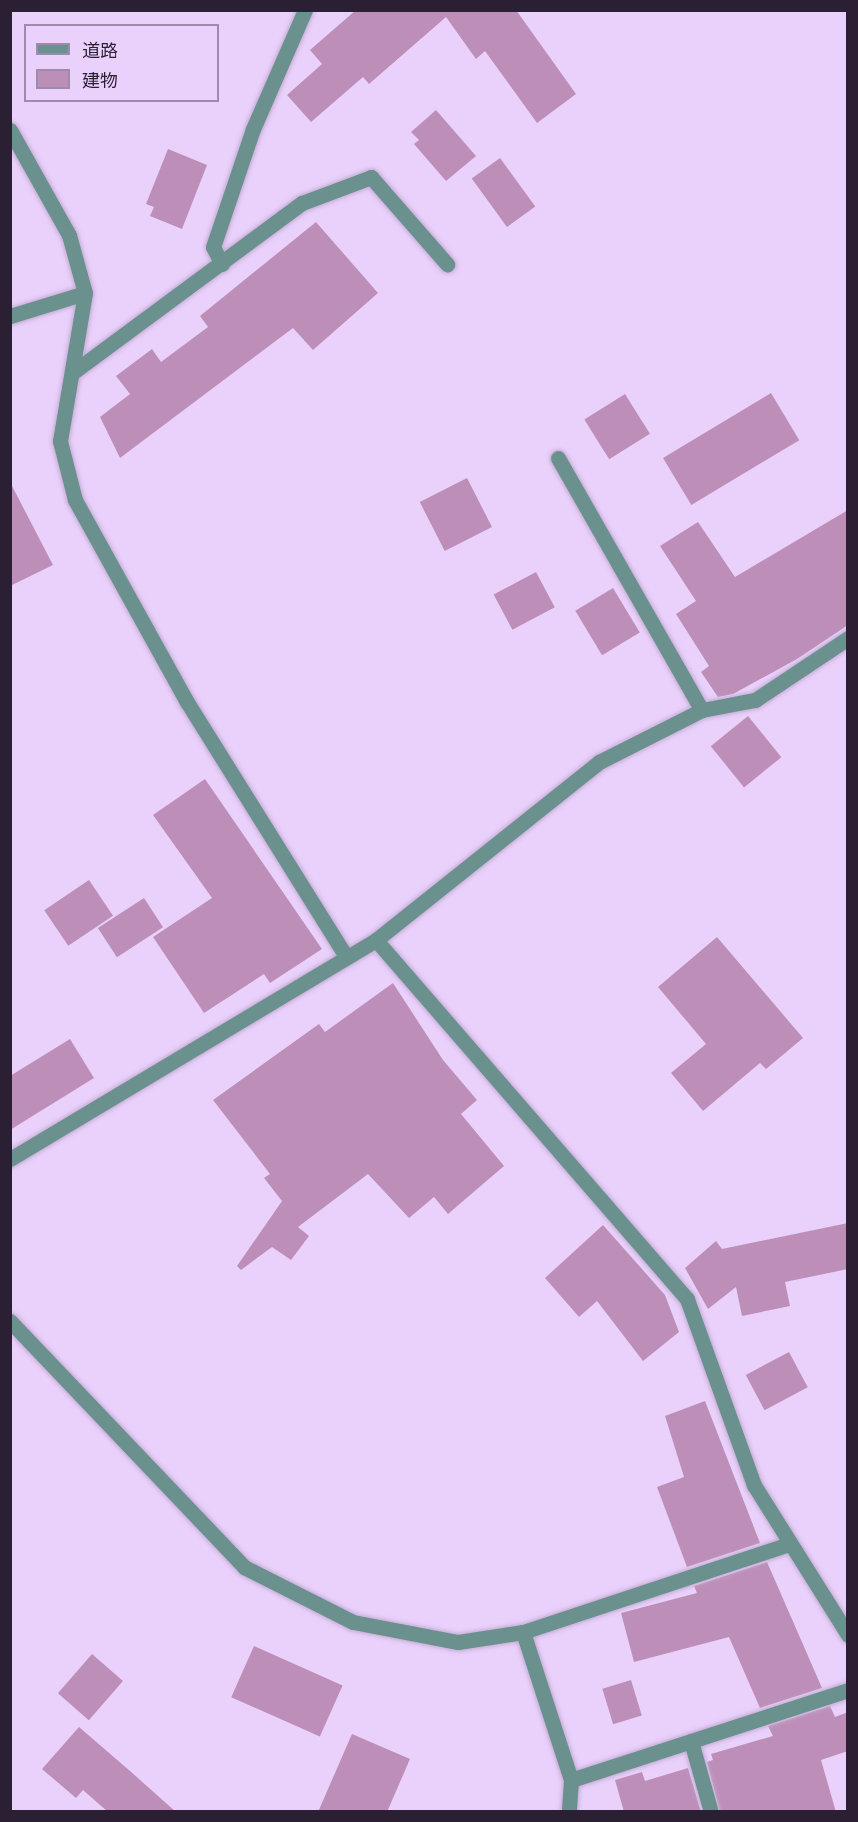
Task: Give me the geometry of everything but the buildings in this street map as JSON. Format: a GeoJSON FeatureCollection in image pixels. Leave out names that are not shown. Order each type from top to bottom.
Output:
{"type":"FeatureCollection","features":[{"type":"Feature","properties":{"kind":"street"},"geometry":{"type":"LineString","coordinates":[[222,264],[213,247],[253,129],[305,10]]}},
{"type":"Feature","properties":{"kind":"street"},"geometry":{"type":"LineString","coordinates":[[10,130],[69,235],[85,293],[60,441],[75,500],[187,702],[346,956]]}},
{"type":"Feature","properties":{"kind":"street"},"geometry":{"type":"LineString","coordinates":[[72,373],[302,203],[371,177],[447,264]]}},
{"type":"Feature","properties":{"kind":"street"},"geometry":{"type":"LineString","coordinates":[[10,316],[85,293]]}},
{"type":"Feature","properties":{"kind":"street"},"geometry":{"type":"LineString","coordinates":[[558,458],[702,710]]}},
{"type":"Feature","properties":{"kind":"street"},"geometry":{"type":"LineString","coordinates":[[10,1160],[197,1051],[346,956],[376,940],[599,762],[702,710],[755,700],[848,638]]}},
{"type":"Feature","properties":{"kind":"street"},"geometry":{"type":"LineString","coordinates":[[376,940],[687,1299],[754,1485],[848,1635]]}},
{"type":"Feature","properties":{"kind":"street"},"geometry":{"type":"LineString","coordinates":[[10,1321],[244,1567],[353,1622],[458,1642],[523,1632],[789,1544]]}},
{"type":"Feature","properties":{"kind":"street"},"geometry":{"type":"LineString","coordinates":[[523,1632],[571,1780],[569,1812]]}},
{"type":"Feature","properties":{"kind":"street"},"geometry":{"type":"LineString","coordinates":[[571,1780],[848,1690]]}},
{"type":"Feature","properties":{"kind":"street"},"geometry":{"type":"LineString","coordinates":[[691,1741],[711,1812]]}}]}
